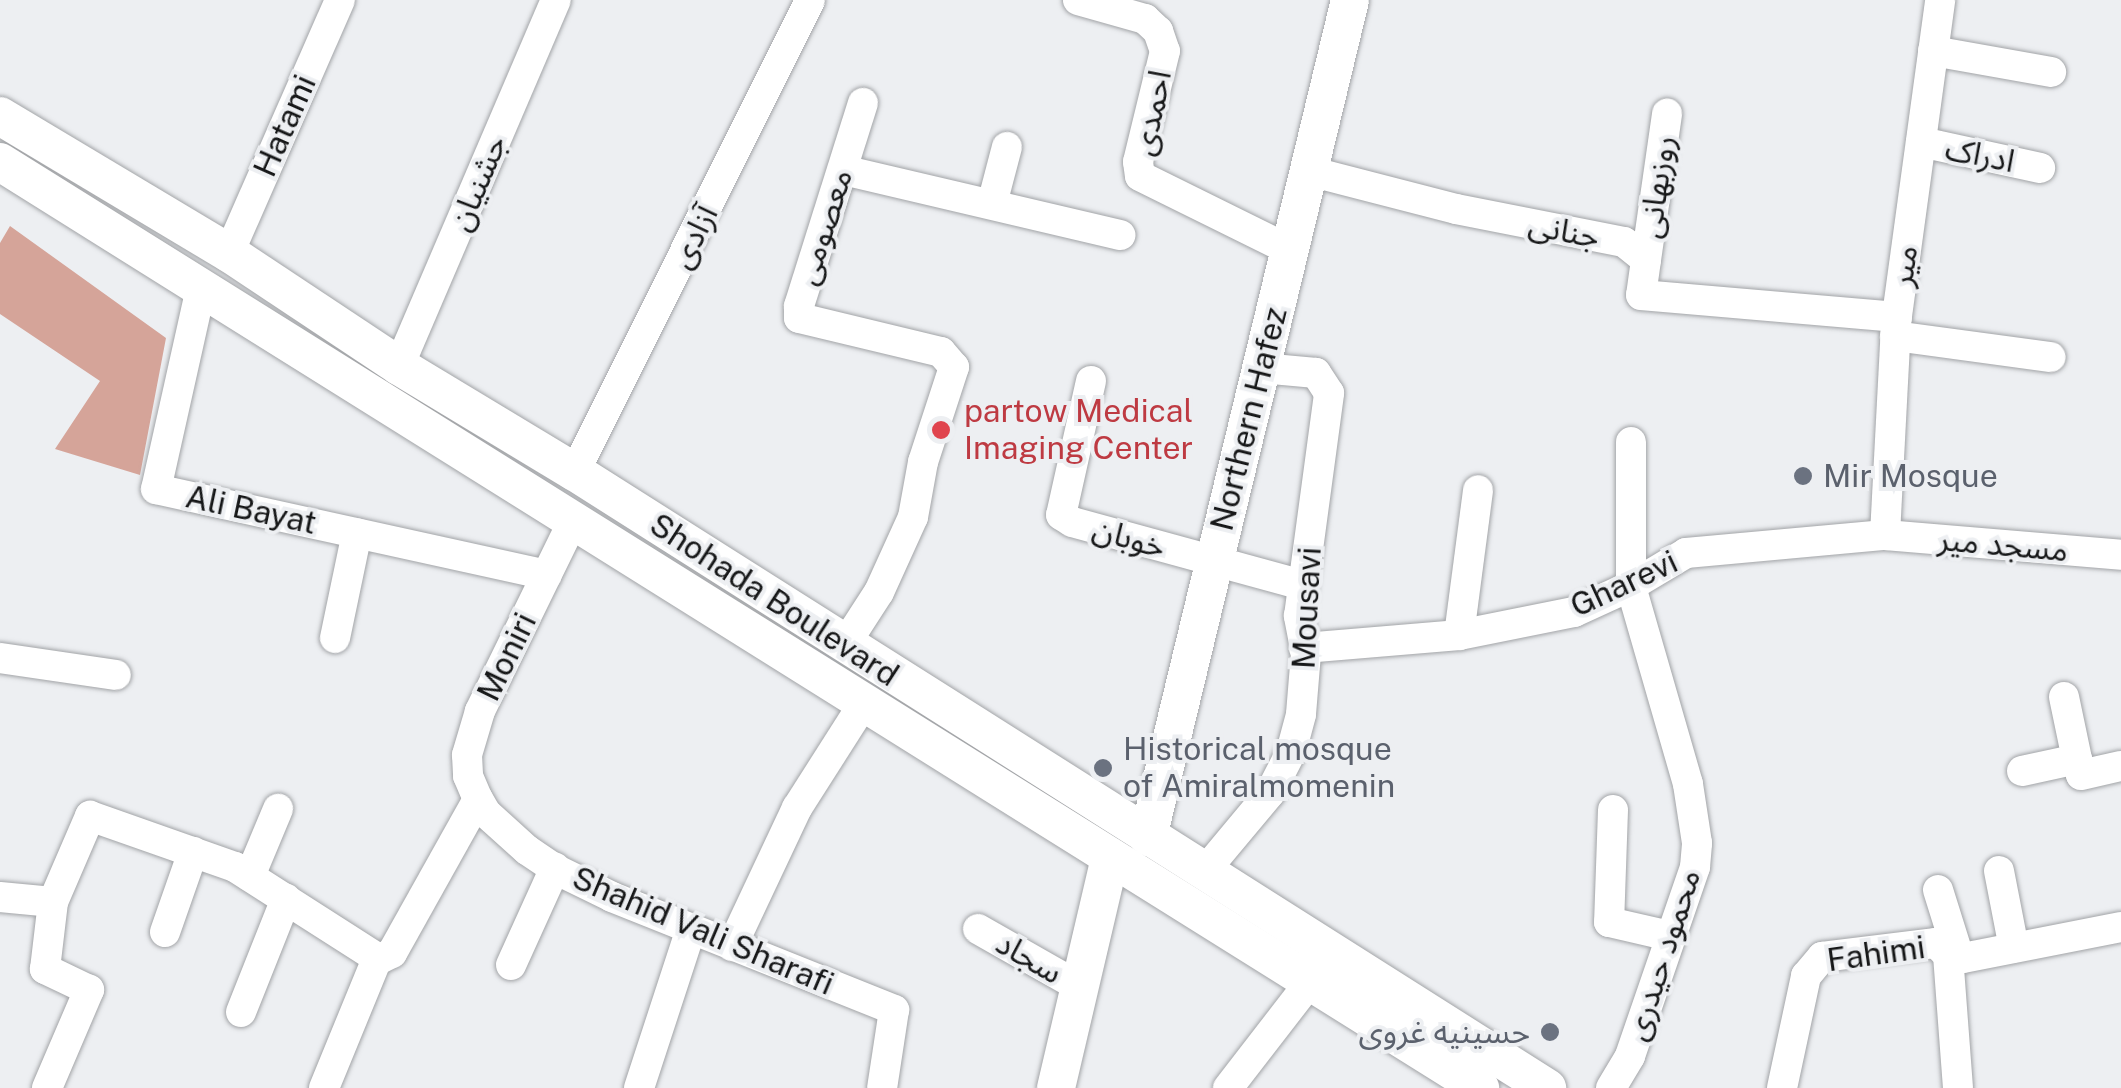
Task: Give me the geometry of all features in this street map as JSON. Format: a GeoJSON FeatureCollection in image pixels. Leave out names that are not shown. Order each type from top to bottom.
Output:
{"type":"FeatureCollection","features":[{"type":"Feature","properties":{"kind":"main road","name":"Northern Hafez"},"geometry":{"type":"LineString","coordinates":[[1148,838],[1350,0]]}},
{"type":"Feature","properties":{"kind":"main road","name":"Shohada Boulevard"},"geometry":{"type":"LineString","coordinates":[[0,116],[229,253],[399,366],[575,472],[1547,1088]]}},
{"type":"Feature","properties":{"kind":"main road","name":"Shohada Boulevard"},"geometry":{"type":"LineString","coordinates":[[0,162],[1480,1088]]}},
{"type":"Feature","properties":{"kind":"main road"},"geometry":{"type":"LineString","coordinates":[[1056,1088],[1110,857],[1148,838]]}},
{"type":"Feature","properties":{"kind":"street","name":"Hatami"},"geometry":{"type":"LineString","coordinates":[[229,253],[340,0]]}},
{"type":"Feature","properties":{"kind":"street","name":"جشنیان"},"geometry":{"type":"LineString","coordinates":[[399,366],[556,0]]}},
{"type":"Feature","properties":{"kind":"street","name":"آزادی"},"geometry":{"type":"LineString","coordinates":[[575,472],[810,0]]}},
{"type":"Feature","properties":{"kind":"street","name":"میر"},"geometry":{"type":"LineString","coordinates":[[1884,535],[1896,326],[1940,0]]}},
{"type":"Feature","properties":{"kind":"street","name":"احمدی"},"geometry":{"type":"LineString","coordinates":[[1094,2],[1145,20],[1158,31],[1165,50],[1138,162],[1140,176],[1290,250]]}},
{"type":"Feature","properties":{"kind":"street"},"geometry":{"type":"LineString","coordinates":[[1933,50],[2051,72]]}},
{"type":"Feature","properties":{"kind":"street","name":"معصومی"},"geometry":{"type":"LineString","coordinates":[[844,646],[879,592],[913,517],[922,462],[954,367],[941,352],[799,318],[799,306],[864,103]]}},
{"type":"Feature","properties":{"kind":"street","name":"روزبهانی"},"geometry":{"type":"LineString","coordinates":[[1646,260],[1667,114]]}},
{"type":"Feature","properties":{"kind":"street","name":"ادراک"},"geometry":{"type":"LineString","coordinates":[[1921,142],[2040,168]]}},
{"type":"Feature","properties":{"kind":"street"},"geometry":{"type":"LineString","coordinates":[[992,204],[1007,147]]}},
{"type":"Feature","properties":{"kind":"street"},"geometry":{"type":"LineString","coordinates":[[843,170],[1121,234]]}},
{"type":"Feature","properties":{"kind":"street","name":"جنانی"},"geometry":{"type":"LineString","coordinates":[[1309,171],[1456,209],[1624,242],[1646,260]]}},
{"type":"Feature","properties":{"kind":"street"},"geometry":{"type":"LineString","coordinates":[[1646,260],[1641,296],[1896,326],[2051,357]]}},
{"type":"Feature","properties":{"kind":"street","name":"Ali Bayat"},"geometry":{"type":"LineString","coordinates":[[201,288],[156,489],[547,574]]}},
{"type":"Feature","properties":{"kind":"street","name":"Mousavi"},"geometry":{"type":"LineString","coordinates":[[1204,872],[1270,793],[1291,752],[1301,714],[1304,648],[1299,616],[1328,393],[1316,372],[1261,368]]}},
{"type":"Feature","properties":{"kind":"street","name":"خوبان"},"geometry":{"type":"LineString","coordinates":[[1092,381],[1061,514],[1214,562]]}},
{"type":"Feature","properties":{"kind":"street","name":"محمود حیدری"},"geometry":{"type":"LineString","coordinates":[[1611,1088],[1630,1056],[1695,867],[1697,843],[1688,784],[1632,586],[1632,442]]}},
{"type":"Feature","properties":{"kind":"street"},"geometry":{"type":"LineString","coordinates":[[1459,635],[1478,490]]}},
{"type":"Feature","properties":{"kind":"street","name":"Moniri"},"geometry":{"type":"LineString","coordinates":[[478,799],[468,776],[467,754],[480,711],[573,521]]}},
{"type":"Feature","properties":{"kind":"street"},"geometry":{"type":"LineString","coordinates":[[335,638],[357,533]]}},
{"type":"Feature","properties":{"kind":"street","name":"مسجد میر"},"geometry":{"type":"LineString","coordinates":[[1884,535],[2121,555]]}},
{"type":"Feature","properties":{"kind":"street","name":"Gharevi"},"geometry":{"type":"LineString","coordinates":[[1304,648],[1459,635],[1574,612],[1632,586],[1686,554],[1884,535]]}},
{"type":"Feature","properties":{"kind":"street"},"geometry":{"type":"LineString","coordinates":[[1214,562],[1303,585]]}},
{"type":"Feature","properties":{"kind":"street"},"geometry":{"type":"LineString","coordinates":[[0,658],[116,675]]}},
{"type":"Feature","properties":{"kind":"street"},"geometry":{"type":"LineString","coordinates":[[2064,697],[2081,775],[2121,766]]}},
{"type":"Feature","properties":{"kind":"street"},"geometry":{"type":"LineString","coordinates":[[732,946],[796,808],[864,703]]}},
{"type":"Feature","properties":{"kind":"street"},"geometry":{"type":"LineString","coordinates":[[2022,771],[2078,759]]}},
{"type":"Feature","properties":{"kind":"street"},"geometry":{"type":"LineString","coordinates":[[324,1088],[379,959],[392,953],[478,799]]}},
{"type":"Feature","properties":{"kind":"street","name":"Shahid Vali Sharafi"},"geometry":{"type":"LineString","coordinates":[[478,799],[500,825],[555,868],[691,930],[894,1010],[882,1088]]}},
{"type":"Feature","properties":{"kind":"street"},"geometry":{"type":"LineString","coordinates":[[250,876],[278,809]]}},
{"type":"Feature","properties":{"kind":"street"},"geometry":{"type":"LineString","coordinates":[[1613,810],[1609,922],[1670,936]]}},
{"type":"Feature","properties":{"kind":"street"},"geometry":{"type":"LineString","coordinates":[[47,1088],[88,990],[46,969],[53,902],[90,816],[250,876],[379,959]]}},
{"type":"Feature","properties":{"kind":"street"},"geometry":{"type":"LineString","coordinates":[[165,932],[193,852]]}},
{"type":"Feature","properties":{"kind":"street"},"geometry":{"type":"LineString","coordinates":[[511,965],[555,868]]}},
{"type":"Feature","properties":{"kind":"street"},"geometry":{"type":"LineString","coordinates":[[1999,871],[2014,948]]}},
{"type":"Feature","properties":{"kind":"street"},"geometry":{"type":"LineString","coordinates":[[1938,890],[1954,956],[1958,1088]]}},
{"type":"Feature","properties":{"kind":"street"},"geometry":{"type":"LineString","coordinates":[[0,897],[53,902]]}},
{"type":"Feature","properties":{"kind":"street"},"geometry":{"type":"LineString","coordinates":[[241,1012],[286,899]]}},
{"type":"Feature","properties":{"kind":"street","name":"Fahimi"},"geometry":{"type":"LineString","coordinates":[[1782,1088],[1813,962],[1822,956],[1936,944],[1954,956],[2121,927]]}},
{"type":"Feature","properties":{"kind":"street","name":"سجاد"},"geometry":{"type":"LineString","coordinates":[[978,929],[1080,987]]}},
{"type":"Feature","properties":{"kind":"street"},"geometry":{"type":"LineString","coordinates":[[639,1088],[691,930]]}},
{"type":"Feature","properties":{"kind":"street"},"geometry":{"type":"LineString","coordinates":[[1228,1088],[1310,982]]}},
{"type":"Feature","properties":{"kind":"building"},"geometry":{"type":"Polygon","coordinates":[[[10,226],[166,338],[140,475],[55,449],[100,381],[0,314],[0,243],[10,226]]]}},
{"type":"Feature","properties":{"kind":"place","name":"partow Medical Imaging Center"},"geometry":{"type":"Point","coordinates":[941,430]}},
{"type":"Feature","properties":{"kind":"place","name":"Mir Mosque"},"geometry":{"type":"Point","coordinates":[1803,476]}},
{"type":"Feature","properties":{"kind":"place","name":"Historical mosque of Amiralmomenin"},"geometry":{"type":"Point","coordinates":[1103,768]}},
{"type":"Feature","properties":{"kind":"place","name":"حسینیه غروی"},"geometry":{"type":"Point","coordinates":[1550,1032]}}]}
